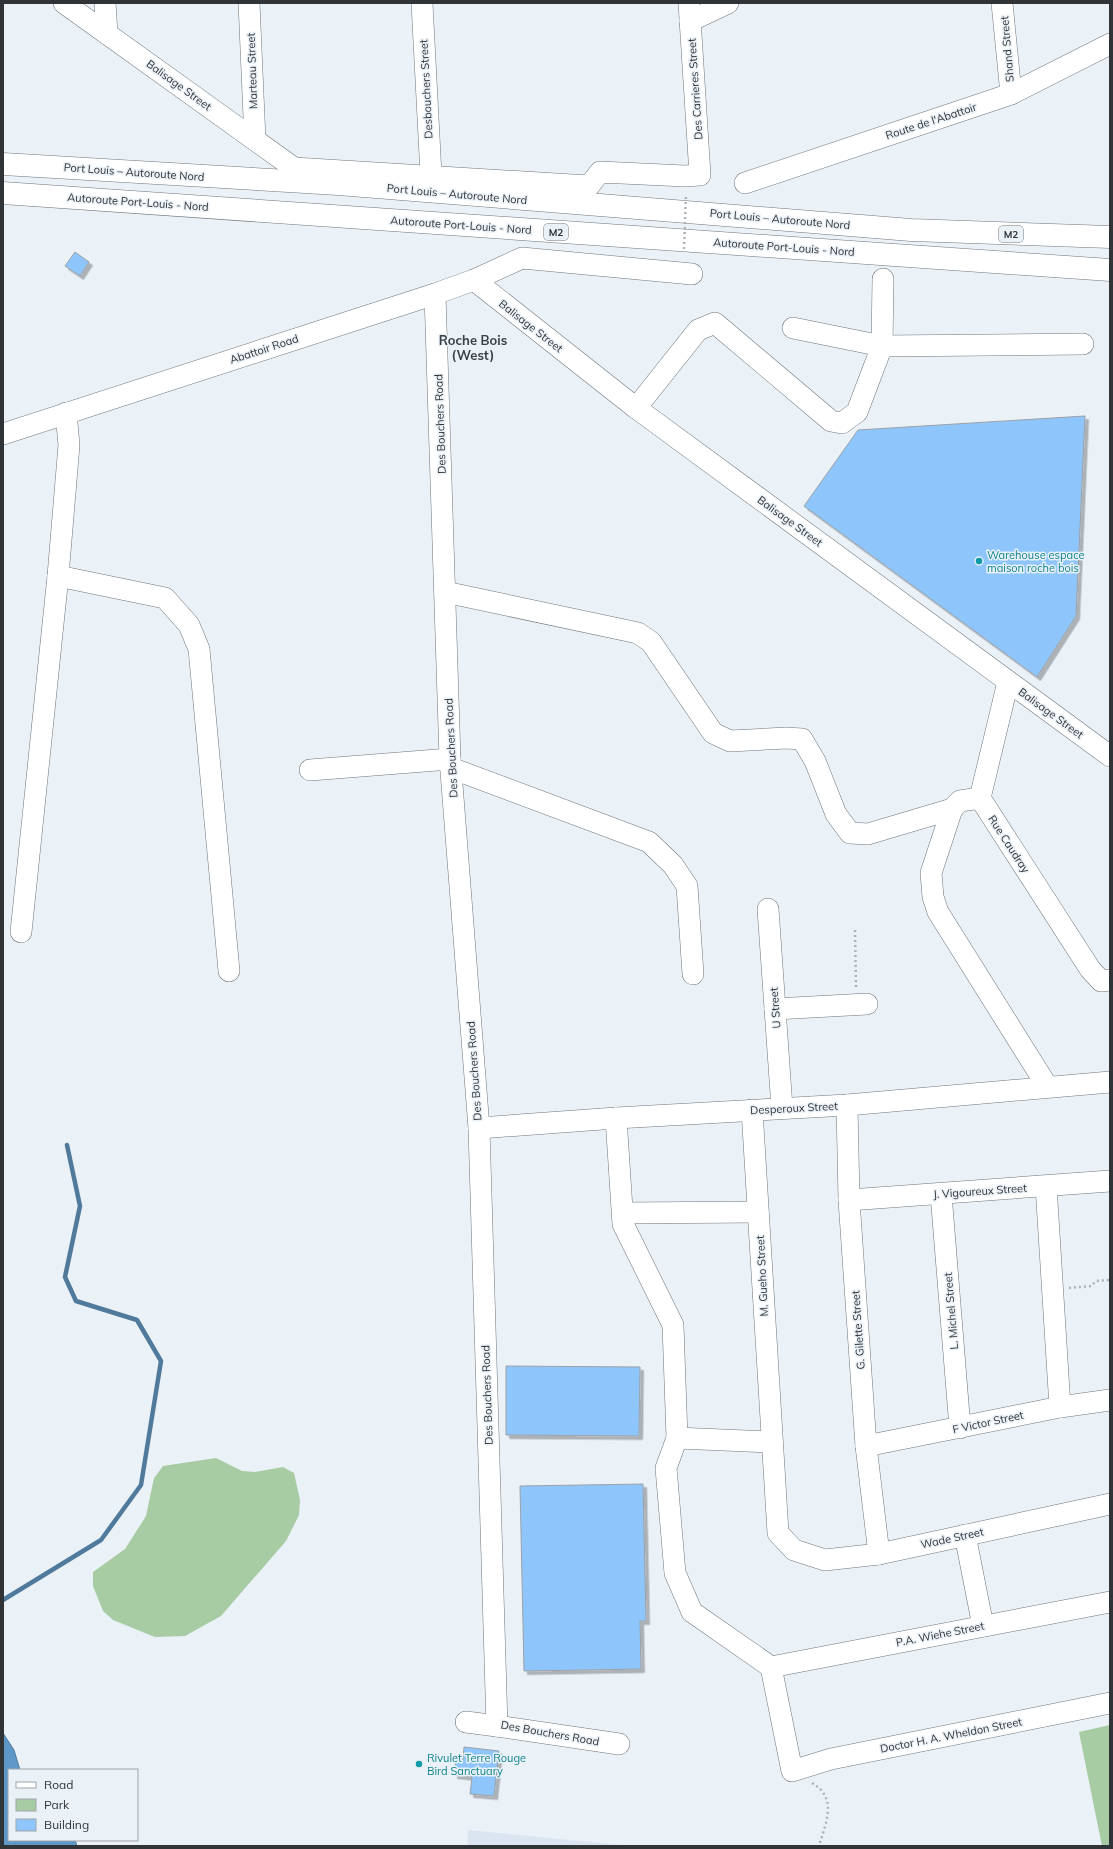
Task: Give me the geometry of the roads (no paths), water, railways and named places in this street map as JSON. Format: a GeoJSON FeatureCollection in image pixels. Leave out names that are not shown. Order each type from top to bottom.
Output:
{"type":"FeatureCollection","features":[{"type":"Feature","properties":{"kind":"highway","name":"Port Louis – Autoroute Nord"},"geometry":{"type":"LineString","coordinates":[[3,164],[338,184],[911,230],[966,232]]}},
{"type":"Feature","properties":{"kind":"highway","name":"Autoroute Port-Louis - Nord"},"geometry":{"type":"LineString","coordinates":[[3,193],[1110,270]]}},
{"type":"Feature","properties":{"kind":"highway","name":"M2"},"geometry":{"type":"LineString","coordinates":[[966,232],[1110,237]]}},
{"type":"Feature","properties":{"kind":"highway"},"geometry":{"type":"LineString","coordinates":[[992,262],[1110,278]]}},
{"type":"Feature","properties":{"kind":"street","name":"Balisage Street"},"geometry":{"type":"LineString","coordinates":[[64,3],[294,168],[431,175]]}},
{"type":"Feature","properties":{"kind":"street"},"geometry":{"type":"LineString","coordinates":[[105,3],[107,34]]}},
{"type":"Feature","properties":{"kind":"street","name":"Marteau Street"},"geometry":{"type":"LineString","coordinates":[[249,3],[255,140]]}},
{"type":"Feature","properties":{"kind":"street","name":"Desbouchers Street"},"geometry":{"type":"LineString","coordinates":[[422,3],[431,175]]}},
{"type":"Feature","properties":{"kind":"street"},"geometry":{"type":"LineString","coordinates":[[689,12],[728,3]]}},
{"type":"Feature","properties":{"kind":"street","name":"Shand Street"},"geometry":{"type":"LineString","coordinates":[[1002,3],[1011,94]]}},
{"type":"Feature","properties":{"kind":"street","name":"Des Carrieres Street"},"geometry":{"type":"LineString","coordinates":[[431,175],[589,186],[600,172],[685,176],[700,175],[689,12]]}},
{"type":"Feature","properties":{"kind":"street","name":"Route de l'Abattoir"},"geometry":{"type":"LineString","coordinates":[[745,183],[1011,94],[1110,44]]}},
{"type":"Feature","properties":{"kind":"street"},"geometry":{"type":"LineString","coordinates":[[966,232],[1005,224],[1110,230]]}},
{"type":"Feature","properties":{"kind":"street","name":"Abattoir Road"},"geometry":{"type":"LineString","coordinates":[[3,434],[435,294],[474,280],[522,258],[692,274]]}},
{"type":"Feature","properties":{"kind":"street"},"geometry":{"type":"LineString","coordinates":[[636,408],[698,330],[715,323],[831,421],[842,423],[857,412],[882,346],[883,279]]}},
{"type":"Feature","properties":{"kind":"street","name":"Balisage Street"},"geometry":{"type":"LineString","coordinates":[[474,280],[636,408],[1110,756]]}},
{"type":"Feature","properties":{"kind":"street","name":"Des Bouchers Road"},"geometry":{"type":"LineString","coordinates":[[435,294],[451,763],[478,1128],[497,1726],[619,1744]]}},
{"type":"Feature","properties":{"kind":"street"},"geometry":{"type":"LineString","coordinates":[[793,328],[882,346],[1083,344]]}},
{"type":"Feature","properties":{"kind":"street"},"geometry":{"type":"LineString","coordinates":[[21,932],[58,576],[69,445],[66,413]]}},
{"type":"Feature","properties":{"kind":"street"},"geometry":{"type":"LineString","coordinates":[[58,576],[165,598],[190,625],[199,649],[229,971]]}},
{"type":"Feature","properties":{"kind":"street"},"geometry":{"type":"LineString","coordinates":[[445,592],[638,633],[651,642],[713,733],[730,742],[786,738],[802,739],[815,761],[836,814],[850,833],[868,834],[952,810]]}},
{"type":"Feature","properties":{"kind":"street"},"geometry":{"type":"LineString","coordinates":[[1008,682],[980,798],[960,800],[952,810],[930,873],[932,897],[938,912],[1046,1086]]}},
{"type":"Feature","properties":{"kind":"street"},"geometry":{"type":"LineString","coordinates":[[310,770],[451,763],[649,842],[672,865],[687,886],[693,974]]}},
{"type":"Feature","properties":{"kind":"street","name":"Rue Caudray"},"geometry":{"type":"LineString","coordinates":[[980,798],[1090,968],[1101,981],[1110,980]]}},
{"type":"Feature","properties":{"kind":"street","name":"U Street"},"geometry":{"type":"LineString","coordinates":[[768,909],[782,1108]]}},
{"type":"Feature","properties":{"kind":"street"},"geometry":{"type":"LineString","coordinates":[[775,1009],[862,1005]]}},
{"type":"Feature","properties":{"kind":"street","name":"Desperoux Street"},"geometry":{"type":"LineString","coordinates":[[478,1128],[616,1118],[847,1105],[1046,1086],[1110,1082]]}},
{"type":"Feature","properties":{"kind":"street","name":"G. Gilette Street"},"geometry":{"type":"LineString","coordinates":[[847,1105],[849,1200],[866,1446],[879,1554]]}},
{"type":"Feature","properties":{"kind":"street","name":"M. Gueho Street"},"geometry":{"type":"LineString","coordinates":[[752,1110],[778,1533],[794,1550]]}},
{"type":"Feature","properties":{"kind":"street"},"geometry":{"type":"LineString","coordinates":[[616,1118],[624,1224],[673,1325],[677,1438],[666,1468],[675,1573],[692,1612],[771,1667]]}},
{"type":"Feature","properties":{"kind":"street","name":"J. Vigoureux Street"},"geometry":{"type":"LineString","coordinates":[[849,1200],[1110,1181]]}},
{"type":"Feature","properties":{"kind":"street"},"geometry":{"type":"LineString","coordinates":[[1046,1186],[1060,1407]]}},
{"type":"Feature","properties":{"kind":"street","name":"L. Michel Street"},"geometry":{"type":"LineString","coordinates":[[941,1194],[960,1428]]}},
{"type":"Feature","properties":{"kind":"street"},"geometry":{"type":"LineString","coordinates":[[623,1213],[758,1212]]}},
{"type":"Feature","properties":{"kind":"street","name":"F Victor Street"},"geometry":{"type":"LineString","coordinates":[[866,1446],[1060,1407],[1110,1400]]}},
{"type":"Feature","properties":{"kind":"street"},"geometry":{"type":"LineString","coordinates":[[677,1438],[772,1442]]}},
{"type":"Feature","properties":{"kind":"street","name":"Wade Street"},"geometry":{"type":"LineString","coordinates":[[794,1550],[825,1560],[879,1554],[1110,1504]]}},
{"type":"Feature","properties":{"kind":"street"},"geometry":{"type":"LineString","coordinates":[[965,1535],[983,1626]]}},
{"type":"Feature","properties":{"kind":"street","name":"P.A. Wiehe Street"},"geometry":{"type":"LineString","coordinates":[[771,1667],[1110,1602]]}},
{"type":"Feature","properties":{"kind":"street","name":"Doctor H. A. Wheldon Street"},"geometry":{"type":"LineString","coordinates":[[771,1667],[792,1771],[831,1759],[1110,1703]]}},
{"type":"Feature","properties":{"kind":"street"},"geometry":{"type":"LineString","coordinates":[[466,1722],[497,1726]]}},
{"type":"Feature","properties":{"kind":"water"},"geometry":{"type":"Polygon","coordinates":[[[3,1733],[14,1750],[20,1769],[8,1769],[8,1841],[75,1841],[77,1846],[3,1846],[3,1733]]]}},
{"type":"Feature","properties":{"kind":"waterway"},"geometry":{"type":"LineString","coordinates":[[3,1600],[101,1540],[141,1485],[161,1361],[137,1320],[76,1301],[65,1277],[80,1206],[67,1145]]}},
{"type":"Feature","properties":{"kind":"place","name":"Warehouse espace maison roche bois"},"geometry":{"type":"Point","coordinates":[979,561]}},
{"type":"Feature","properties":{"kind":"place","name":"Rivulet Terre Rouge Bird Sanctuary"},"geometry":{"type":"Point","coordinates":[419,1764]}},
{"type":"Feature","properties":{"kind":"district","name":"Roche Bois (West)"},"geometry":{"type":"Point","coordinates":[473,348]}}]}
